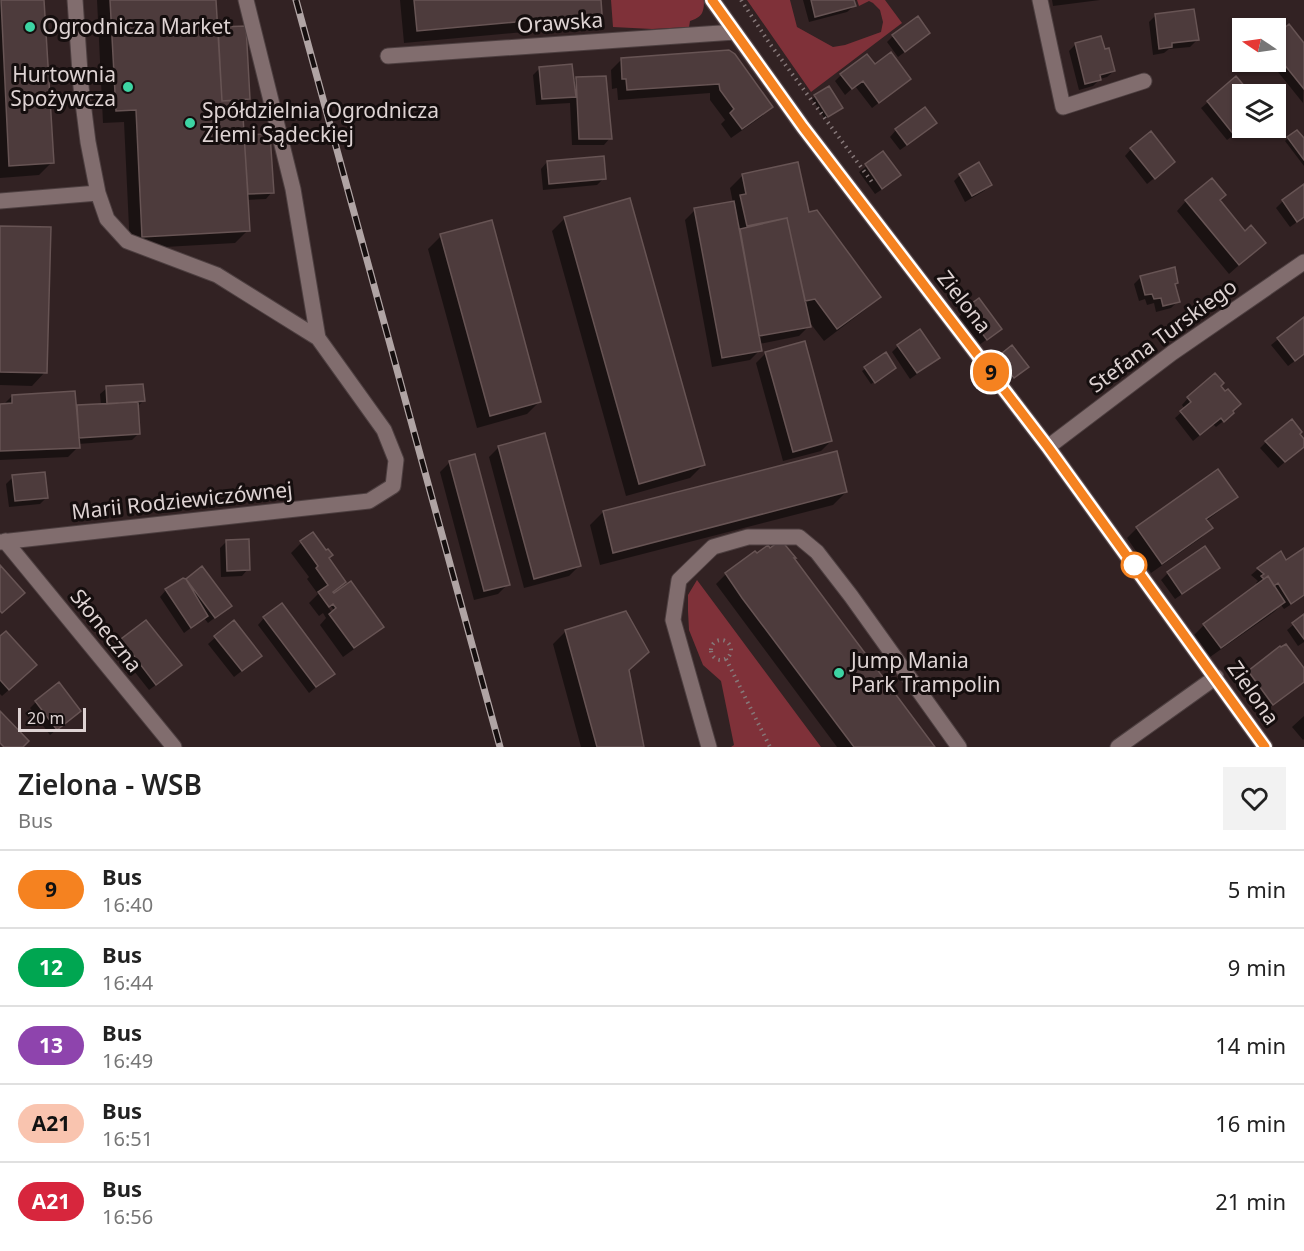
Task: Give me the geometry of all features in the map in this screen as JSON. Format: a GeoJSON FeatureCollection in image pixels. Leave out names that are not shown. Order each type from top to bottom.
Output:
{"type":"FeatureCollection","features":[{"type":"Feature","properties":{"kind":"street"},"geometry":{"type":"LineString","coordinates":[[75,0],[81,87],[88,142],[98,193],[106,219],[127,241],[217,275],[318,338]]}},
{"type":"Feature","properties":{"kind":"street"},"geometry":{"type":"LineString","coordinates":[[246,0],[293,189],[318,338]]}},
{"type":"Feature","properties":{"kind":"street","name":"Zielona"},"geometry":{"type":"LineString","coordinates":[[712,0],[803,127],[1048,447],[1265,747]]}},
{"type":"Feature","properties":{"kind":"street"},"geometry":{"type":"LineString","coordinates":[[1040,0],[1063,107],[1144,81]]}},
{"type":"Feature","properties":{"kind":"street","name":"Orawska"},"geometry":{"type":"LineString","coordinates":[[388,56],[735,32]]}},
{"type":"Feature","properties":{"kind":"street"},"geometry":{"type":"LineString","coordinates":[[0,201],[98,193]]}},
{"type":"Feature","properties":{"kind":"street","name":"Stefana Turskiego"},"geometry":{"type":"LineString","coordinates":[[1048,447],[1172,352],[1304,262]]}},
{"type":"Feature","properties":{"kind":"street","name":"Marii Rodziewiczównej"},"geometry":{"type":"LineString","coordinates":[[3,542],[369,501],[393,486],[396,460],[384,430],[318,338]]}},
{"type":"Feature","properties":{"kind":"street"},"geometry":{"type":"LineString","coordinates":[[709,747],[673,620],[679,580],[713,547],[748,537],[799,537],[817,552],[851,596],[959,747]]}},
{"type":"Feature","properties":{"kind":"street","name":"Słoneczna"},"geometry":{"type":"LineString","coordinates":[[3,542],[174,747]]}},
{"type":"Feature","properties":{"kind":"street"},"geometry":{"type":"LineString","coordinates":[[1118,747],[1216,677]]}},
{"type":"Feature","properties":{"kind":"path"},"geometry":{"type":"LineString","coordinates":[[741,0],[770,44],[873,184]]}},
{"type":"Feature","properties":{"kind":"path"},"geometry":{"type":"LineString","coordinates":[[717,640],[727,641],[731,647],[726,659],[720,660],[712,655],[712,645],[717,640]]}},
{"type":"Feature","properties":{"kind":"path"},"geometry":{"type":"LineString","coordinates":[[726,659],[770,747]]}},
{"type":"Feature","properties":{"kind":"shaded area"},"geometry":{"type":"Polygon","coordinates":[[[611,0],[704,0],[704,8],[702,14],[690,21],[689,27],[652,29],[613,27],[611,0]]]}},
{"type":"Feature","properties":{"kind":"shaded area"},"geometry":{"type":"Polygon","coordinates":[[[747,0],[790,0],[797,27],[833,47],[881,32],[883,22],[880,10],[869,1],[859,6],[857,0],[885,0],[902,23],[811,92],[747,0]]]}},
{"type":"Feature","properties":{"kind":"shaded area"},"geometry":{"type":"Polygon","coordinates":[[[697,580],[821,747],[731,747],[734,745],[721,681],[703,665],[689,630],[688,595],[697,580]]]}},
{"type":"Feature","properties":{"kind":"building"},"geometry":{"type":"Polygon","coordinates":[[[1,0],[44,0],[54,163],[9,166],[1,0]]]}},
{"type":"Feature","properties":{"kind":"building","name":"Spółdzielnia Ogrodnicza Ziemi Sądeckiej"},"geometry":{"type":"Polygon","coordinates":[[[110,0],[216,0],[222,101],[242,100],[250,231],[142,237],[136,110],[116,111],[110,0]]]}},
{"type":"Feature","properties":{"kind":"building"},"geometry":{"type":"Polygon","coordinates":[[[414,0],[601,0],[602,14],[417,31],[414,0]]]}},
{"type":"Feature","properties":{"kind":"building"},"geometry":{"type":"Polygon","coordinates":[[[811,0],[854,0],[856,6],[815,17],[811,0]]]}},
{"type":"Feature","properties":{"kind":"building"},"geometry":{"type":"Polygon","coordinates":[[[1194,9],[1199,40],[1172,43],[1172,47],[1159,49],[1155,14],[1194,9]]]}},
{"type":"Feature","properties":{"kind":"building"},"geometry":{"type":"Polygon","coordinates":[[[918,16],[930,33],[905,52],[892,35],[918,16]]]}},
{"type":"Feature","properties":{"kind":"building"},"geometry":{"type":"Polygon","coordinates":[[[1289,24],[1304,43],[1304,89],[1286,67],[1286,27],[1289,24]]]}},
{"type":"Feature","properties":{"kind":"building"},"geometry":{"type":"Polygon","coordinates":[[[246,26],[250,99],[222,101],[218,27],[246,26]]]}},
{"type":"Feature","properties":{"kind":"building"},"geometry":{"type":"Polygon","coordinates":[[[1101,36],[1105,49],[1109,48],[1115,71],[1100,75],[1101,80],[1085,84],[1075,43],[1101,36]]]}},
{"type":"Feature","properties":{"kind":"building"},"geometry":{"type":"Polygon","coordinates":[[[729,50],[735,54],[773,107],[742,129],[730,113],[734,109],[720,90],[719,84],[627,90],[626,79],[622,79],[621,58],[729,50]]]}},
{"type":"Feature","properties":{"kind":"building"},"geometry":{"type":"Polygon","coordinates":[[[891,52],[911,79],[879,103],[863,81],[852,89],[840,74],[867,54],[875,64],[891,52]]]}},
{"type":"Feature","properties":{"kind":"building"},"geometry":{"type":"Polygon","coordinates":[[[572,64],[576,97],[542,99],[539,67],[572,64]]]}},
{"type":"Feature","properties":{"kind":"building"},"geometry":{"type":"Polygon","coordinates":[[[606,76],[612,139],[579,139],[576,77],[606,76]]]}},
{"type":"Feature","properties":{"kind":"building"},"geometry":{"type":"Polygon","coordinates":[[[1236,76],[1243,84],[1232,84],[1232,132],[1207,101],[1236,76]]]}},
{"type":"Feature","properties":{"kind":"building"},"geometry":{"type":"Polygon","coordinates":[[[829,86],[843,108],[828,117],[814,95],[829,86]]]}},
{"type":"Feature","properties":{"kind":"building"},"geometry":{"type":"Polygon","coordinates":[[[925,107],[937,123],[907,145],[895,129],[925,107]]]}},
{"type":"Feature","properties":{"kind":"building"},"geometry":{"type":"Polygon","coordinates":[[[1297,130],[1304,138],[1304,160],[1287,137],[1297,130]]]}},
{"type":"Feature","properties":{"kind":"building"},"geometry":{"type":"Polygon","coordinates":[[[1151,131],[1175,162],[1155,179],[1130,148],[1151,131]]]}},
{"type":"Feature","properties":{"kind":"building"},"geometry":{"type":"Polygon","coordinates":[[[270,134],[274,193],[248,194],[244,135],[270,134]]]}},
{"type":"Feature","properties":{"kind":"building"},"geometry":{"type":"Polygon","coordinates":[[[883,151],[901,175],[882,189],[865,164],[883,151]]]}},
{"type":"Feature","properties":{"kind":"building"},"geometry":{"type":"Polygon","coordinates":[[[604,156],[606,179],[549,184],[547,161],[604,156]]]}},
{"type":"Feature","properties":{"kind":"building"},"geometry":{"type":"Polygon","coordinates":[[[798,162],[809,212],[817,210],[881,297],[837,329],[815,299],[805,301],[787,218],[747,226],[740,195],[746,194],[742,174],[798,162]]]}},
{"type":"Feature","properties":{"kind":"building"},"geometry":{"type":"Polygon","coordinates":[[[979,162],[992,185],[972,196],[959,174],[979,162]]]}},
{"type":"Feature","properties":{"kind":"building"},"geometry":{"type":"Polygon","coordinates":[[[1212,178],[1226,195],[1220,200],[1245,231],[1251,225],[1266,243],[1239,265],[1185,200],[1212,178]]]}},
{"type":"Feature","properties":{"kind":"building"},"geometry":{"type":"Polygon","coordinates":[[[1304,184],[1304,217],[1297,222],[1282,200],[1304,184]]]}},
{"type":"Feature","properties":{"kind":"building"},"geometry":{"type":"Polygon","coordinates":[[[630,198],[705,465],[639,484],[564,217],[630,198]]]}},
{"type":"Feature","properties":{"kind":"building"},"geometry":{"type":"Polygon","coordinates":[[[734,201],[762,351],[722,358],[694,208],[734,201]]]}},
{"type":"Feature","properties":{"kind":"building"},"geometry":{"type":"Polygon","coordinates":[[[787,218],[811,327],[759,336],[740,229],[787,218]]]}},
{"type":"Feature","properties":{"kind":"building"},"geometry":{"type":"Polygon","coordinates":[[[492,220],[541,402],[490,416],[440,234],[492,220]]]}},
{"type":"Feature","properties":{"kind":"building"},"geometry":{"type":"Polygon","coordinates":[[[0,226],[51,227],[47,373],[0,372],[0,226]]]}},
{"type":"Feature","properties":{"kind":"building"},"geometry":{"type":"Polygon","coordinates":[[[1175,267],[1178,283],[1175,284],[1180,302],[1163,306],[1161,298],[1154,299],[1152,294],[1145,295],[1140,276],[1175,267]]]}},
{"type":"Feature","properties":{"kind":"building"},"geometry":{"type":"Polygon","coordinates":[[[979,298],[1002,329],[987,340],[964,309],[979,298]]]}},
{"type":"Feature","properties":{"kind":"building"},"geometry":{"type":"Polygon","coordinates":[[[1304,317],[1304,354],[1295,361],[1277,338],[1304,317]]]}},
{"type":"Feature","properties":{"kind":"building"},"geometry":{"type":"Polygon","coordinates":[[[920,329],[940,358],[917,373],[897,345],[920,329]]]}},
{"type":"Feature","properties":{"kind":"building"},"geometry":{"type":"Polygon","coordinates":[[[805,341],[832,441],[793,452],[765,352],[805,341]]]}},
{"type":"Feature","properties":{"kind":"building"},"geometry":{"type":"Polygon","coordinates":[[[1012,345],[1029,367],[1014,378],[997,357],[1012,345]]]}},
{"type":"Feature","properties":{"kind":"building"},"geometry":{"type":"Polygon","coordinates":[[[886,352],[896,368],[875,383],[864,367],[886,352]]]}},
{"type":"Feature","properties":{"kind":"building"},"geometry":{"type":"Polygon","coordinates":[[[1215,373],[1224,383],[1221,386],[1225,391],[1228,389],[1241,404],[1224,422],[1221,418],[1200,435],[1180,411],[1191,402],[1187,397],[1215,373]]]}},
{"type":"Feature","properties":{"kind":"building"},"geometry":{"type":"Polygon","coordinates":[[[143,384],[145,401],[107,404],[106,386],[143,384]]]}},
{"type":"Feature","properties":{"kind":"building"},"geometry":{"type":"Polygon","coordinates":[[[75,391],[80,448],[0,451],[0,404],[12,403],[12,395],[75,391]]]}},
{"type":"Feature","properties":{"kind":"building"},"geometry":{"type":"Polygon","coordinates":[[[138,402],[140,434],[79,438],[77,405],[138,402]]]}},
{"type":"Feature","properties":{"kind":"building"},"geometry":{"type":"Polygon","coordinates":[[[1292,419],[1302,432],[1300,434],[1304,439],[1304,447],[1285,462],[1265,441],[1292,419]]]}},
{"type":"Feature","properties":{"kind":"building"},"geometry":{"type":"Polygon","coordinates":[[[545,433],[581,566],[534,579],[498,446],[545,433]]]}},
{"type":"Feature","properties":{"kind":"building"},"geometry":{"type":"Polygon","coordinates":[[[837,451],[847,492],[613,553],[603,511],[837,451]]]}},
{"type":"Feature","properties":{"kind":"building"},"geometry":{"type":"Polygon","coordinates":[[[475,454],[510,585],[484,591],[449,461],[475,454]]]}},
{"type":"Feature","properties":{"kind":"building"},"geometry":{"type":"Polygon","coordinates":[[[1218,469],[1238,497],[1206,519],[1213,528],[1162,564],[1136,527],[1218,469]]]}},
{"type":"Feature","properties":{"kind":"building"},"geometry":{"type":"Polygon","coordinates":[[[45,472],[48,498],[15,501],[12,475],[45,472]]]}},
{"type":"Feature","properties":{"kind":"building"},"geometry":{"type":"Polygon","coordinates":[[[313,532],[326,550],[328,549],[333,555],[329,558],[346,582],[333,592],[351,581],[384,627],[354,648],[329,614],[336,608],[333,604],[329,607],[318,592],[328,585],[300,541],[313,532]]]}},
{"type":"Feature","properties":{"kind":"building"},"geometry":{"type":"Polygon","coordinates":[[[249,539],[250,570],[227,571],[226,540],[249,539]]]}},
{"type":"Feature","properties":{"kind":"building","name":"Jump Mania Park Trampolin"},"geometry":{"type":"Polygon","coordinates":[[[781,540],[935,747],[854,747],[742,598],[725,573],[755,551],[757,553],[768,545],[770,548],[781,540]]]}},
{"type":"Feature","properties":{"kind":"building"},"geometry":{"type":"Polygon","coordinates":[[[1205,546],[1220,568],[1182,594],[1167,572],[1205,546]]]}},
{"type":"Feature","properties":{"kind":"building"},"geometry":{"type":"Polygon","coordinates":[[[1304,548],[1304,595],[1291,604],[1278,583],[1274,586],[1268,576],[1264,579],[1261,576],[1264,574],[1257,568],[1281,551],[1286,560],[1304,548]]]}},
{"type":"Feature","properties":{"kind":"building"},"geometry":{"type":"Polygon","coordinates":[[[0,565],[25,593],[2,613],[0,611],[0,565]]]}},
{"type":"Feature","properties":{"kind":"building"},"geometry":{"type":"Polygon","coordinates":[[[202,566],[232,606],[215,618],[186,579],[202,566]]]}},
{"type":"Feature","properties":{"kind":"building"},"geometry":{"type":"Polygon","coordinates":[[[1268,576],[1285,602],[1221,648],[1203,624],[1268,576]]]}},
{"type":"Feature","properties":{"kind":"building"},"geometry":{"type":"Polygon","coordinates":[[[183,578],[186,579],[208,616],[191,628],[165,589],[183,578]]]}},
{"type":"Feature","properties":{"kind":"building"},"geometry":{"type":"Polygon","coordinates":[[[282,603],[335,674],[316,687],[263,617],[282,603]]]}},
{"type":"Feature","properties":{"kind":"building"},"geometry":{"type":"Polygon","coordinates":[[[626,611],[649,652],[629,670],[644,747],[597,747],[565,630],[626,611]]]}},
{"type":"Feature","properties":{"kind":"building"},"geometry":{"type":"Polygon","coordinates":[[[1304,614],[1304,639],[1292,623],[1304,614]]]}},
{"type":"Feature","properties":{"kind":"building"},"geometry":{"type":"Polygon","coordinates":[[[146,620],[182,665],[156,685],[121,639],[146,620]]]}},
{"type":"Feature","properties":{"kind":"building"},"geometry":{"type":"Polygon","coordinates":[[[234,620],[262,656],[242,671],[214,636],[234,620]]]}},
{"type":"Feature","properties":{"kind":"building"},"geometry":{"type":"Polygon","coordinates":[[[6,631],[37,665],[9,690],[0,680],[0,636],[6,631]]]}},
{"type":"Feature","properties":{"kind":"building"},"geometry":{"type":"Polygon","coordinates":[[[1286,644],[1304,668],[1304,682],[1273,705],[1248,671],[1280,646],[1286,644]]]}},
{"type":"Feature","properties":{"kind":"building"},"geometry":{"type":"Polygon","coordinates":[[[59,682],[81,711],[57,730],[35,701],[59,682]]]}},
{"type":"Feature","properties":{"kind":"building"},"geometry":{"type":"Polygon","coordinates":[[[0,711],[29,741],[23,747],[4,747],[0,743],[0,711]]]}},
{"type":"Feature","properties":{"kind":"railway"},"geometry":{"type":"LineString","coordinates":[[296,0],[500,747]]}},
{"type":"Feature","properties":{"kind":"bus line","name":"9"},"geometry":{"type":"LineString","coordinates":[[712,0],[803,127],[1048,447],[1265,747]]}},
{"type":"Feature","properties":{"kind":"place","name":"Ogrodnicza Market"},"geometry":{"type":"Point","coordinates":[30,27]}},
{"type":"Feature","properties":{"kind":"place","name":"Hurtownia Spożywcza"},"geometry":{"type":"Point","coordinates":[128,87]}},
{"type":"Feature","properties":{"kind":"place","name":"Spółdzielnia Ogrodnicza Ziemi Sądeckiej"},"geometry":{"type":"Point","coordinates":[190,123]}},
{"type":"Feature","properties":{"kind":"place","name":"Jump Mania Park Trampolin"},"geometry":{"type":"Point","coordinates":[839,673]}}]}
